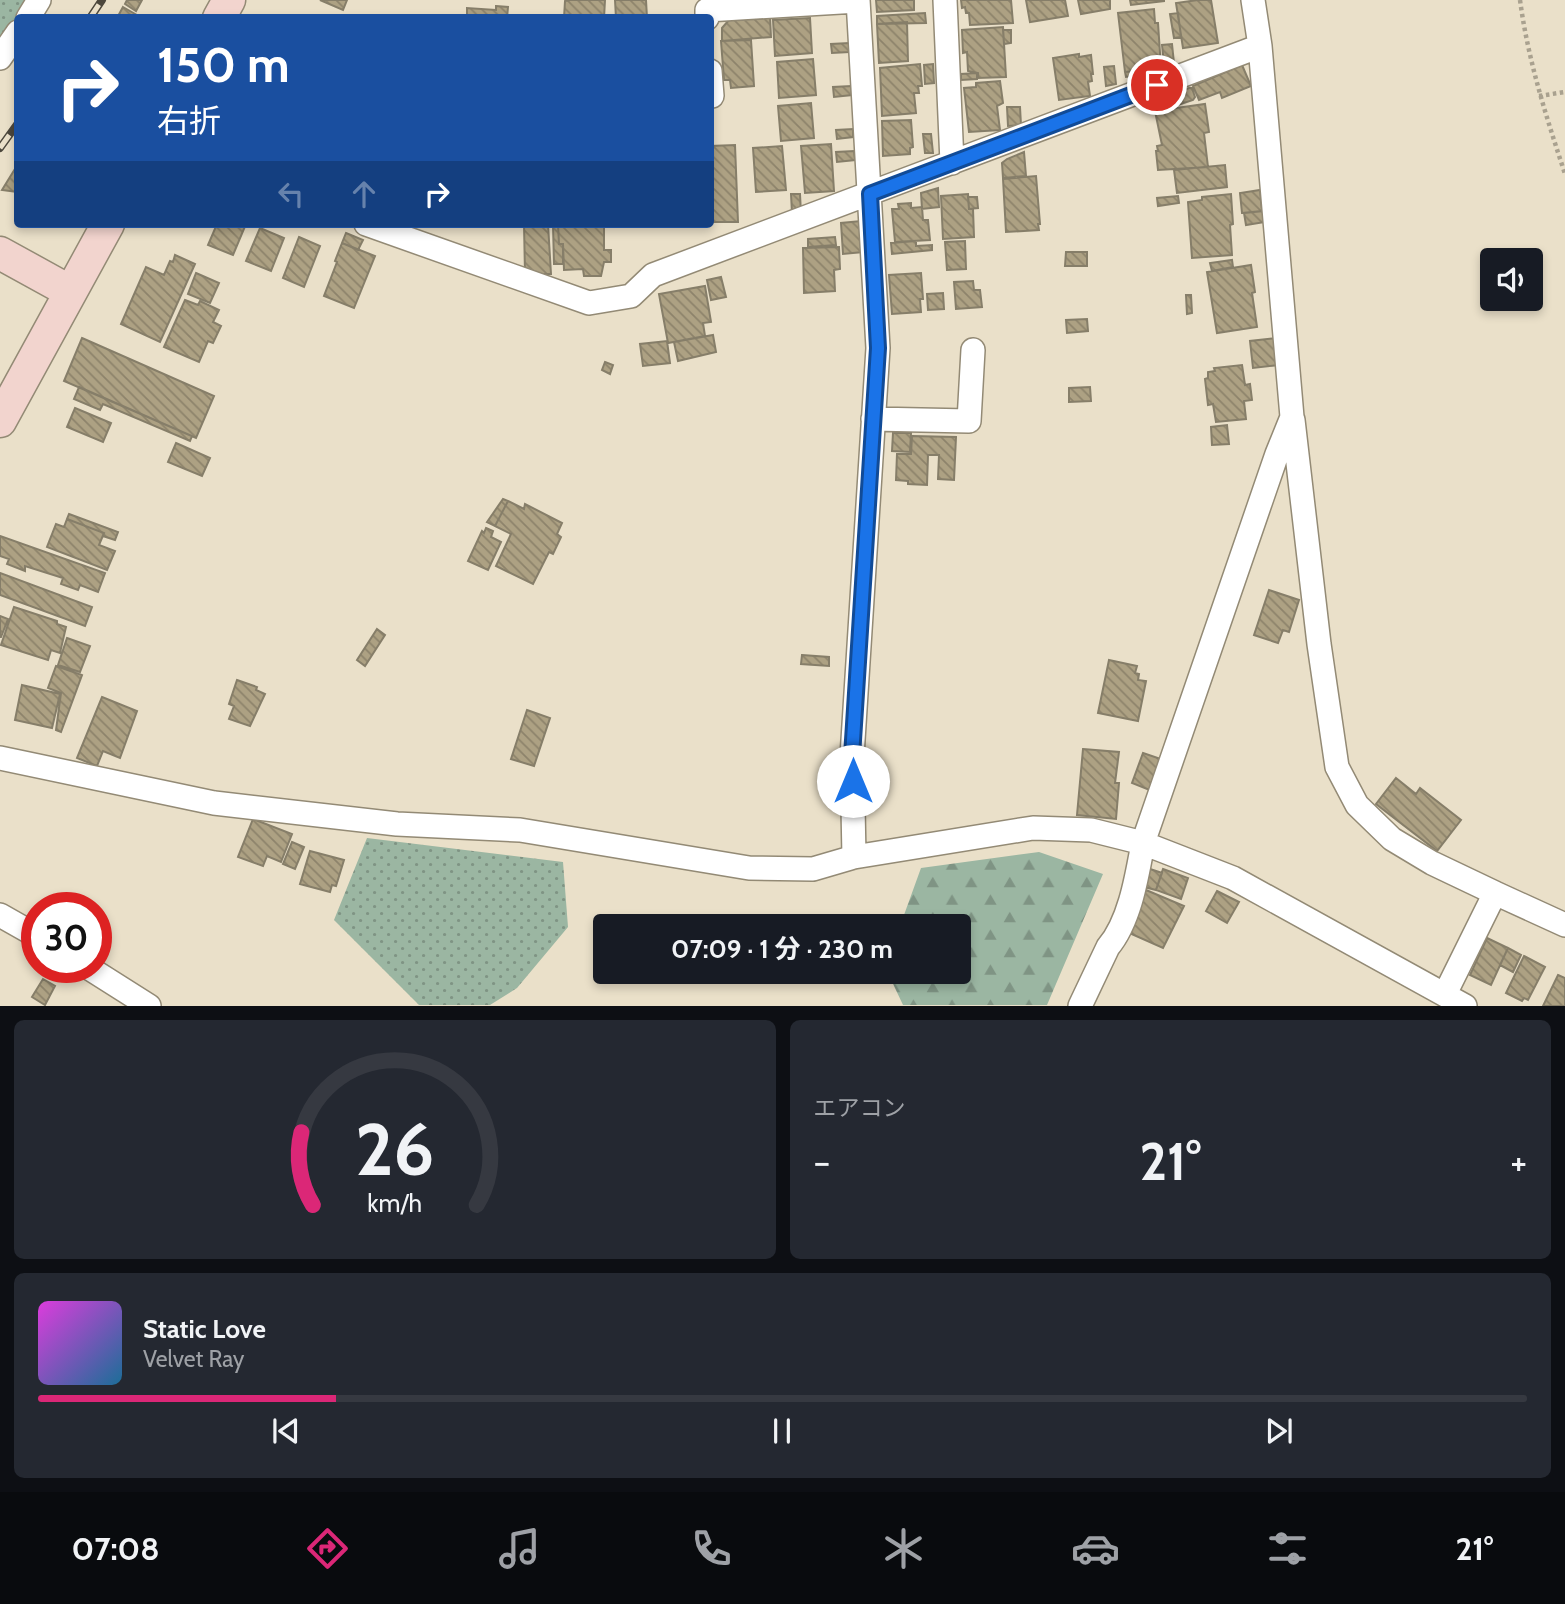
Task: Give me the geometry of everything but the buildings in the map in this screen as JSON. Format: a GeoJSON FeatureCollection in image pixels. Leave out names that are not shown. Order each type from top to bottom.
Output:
{"type":"FeatureCollection","features":[{"type":"Feature","properties":{"kind":"street"},"geometry":{"type":"LineString","coordinates":[[707,14],[707,10],[858,0],[878,348],[852,756],[854,857]]}},
{"type":"Feature","properties":{"kind":"street"},"geometry":{"type":"LineString","coordinates":[[945,0],[952,163]]}},
{"type":"Feature","properties":{"kind":"street"},"geometry":{"type":"LineString","coordinates":[[1253,0],[1260,46],[1292,417],[1319,644],[1337,767],[1357,805],[1392,839],[1432,863],[1565,925]]}},
{"type":"Feature","properties":{"kind":"street"},"geometry":{"type":"LineString","coordinates":[[0,58],[14,38]]}},
{"type":"Feature","properties":{"kind":"street"},"geometry":{"type":"LineString","coordinates":[[377,228],[589,303],[631,296],[653,275],[1260,46]]}},
{"type":"Feature","properties":{"kind":"street"},"geometry":{"type":"LineString","coordinates":[[0,421],[105,228]]}},
{"type":"Feature","properties":{"kind":"street"},"geometry":{"type":"LineString","coordinates":[[0,253],[69,292]]}},
{"type":"Feature","properties":{"kind":"street"},"geometry":{"type":"LineString","coordinates":[[873,419],[969,421],[973,350]]}},
{"type":"Feature","properties":{"kind":"street"},"geometry":{"type":"LineString","coordinates":[[1080,1006],[1114,939],[1134,890],[1143,843],[1292,417]]}},
{"type":"Feature","properties":{"kind":"street"},"geometry":{"type":"LineString","coordinates":[[0,758],[214,803],[397,824],[520,831],[749,868],[813,870],[854,857],[1033,828],[1091,830],[1143,843],[1233,878],[1456,1002],[1494,893]]}},
{"type":"Feature","properties":{"kind":"street"},"geometry":{"type":"LineString","coordinates":[[0,915],[21,927]]}},
{"type":"Feature","properties":{"kind":"street"},"geometry":{"type":"LineString","coordinates":[[112,983],[149,1006]]}},
{"type":"Feature","properties":{"kind":"path"},"geometry":{"type":"LineString","coordinates":[[1520,0],[1539,96],[1565,174]]}},
{"type":"Feature","properties":{"kind":"path"},"geometry":{"type":"LineString","coordinates":[[1539,96],[1565,92]]}},
{"type":"Feature","properties":{"kind":"green space"},"geometry":{"type":"Polygon","coordinates":[[[0,0],[29,0],[19,14],[14,14],[14,22],[0,42],[0,0]]]}},
{"type":"Feature","properties":{"kind":"green space"},"geometry":{"type":"Polygon","coordinates":[[[367,838],[563,862],[568,927],[517,988],[490,1005],[419,1005],[334,920],[367,838]]]}},
{"type":"Feature","properties":{"kind":"green space"},"geometry":{"type":"Polygon","coordinates":[[[1039,852],[1103,874],[1047,1005],[903,1005],[893,984],[971,984],[971,914],[904,914],[921,868],[1039,852]]]}},
{"type":"Feature","properties":{"kind":"railway"},"geometry":{"type":"LineString","coordinates":[[93,14],[102,0]]}},
{"type":"Feature","properties":{"kind":"railway"},"geometry":{"type":"LineString","coordinates":[[0,148],[14,129]]}},
{"type":"Feature","properties":{"kind":"route"},"geometry":{"type":"LineString","coordinates":[[853,781],[852,756],[878,348],[870,194],[1157,85]]}}]}
